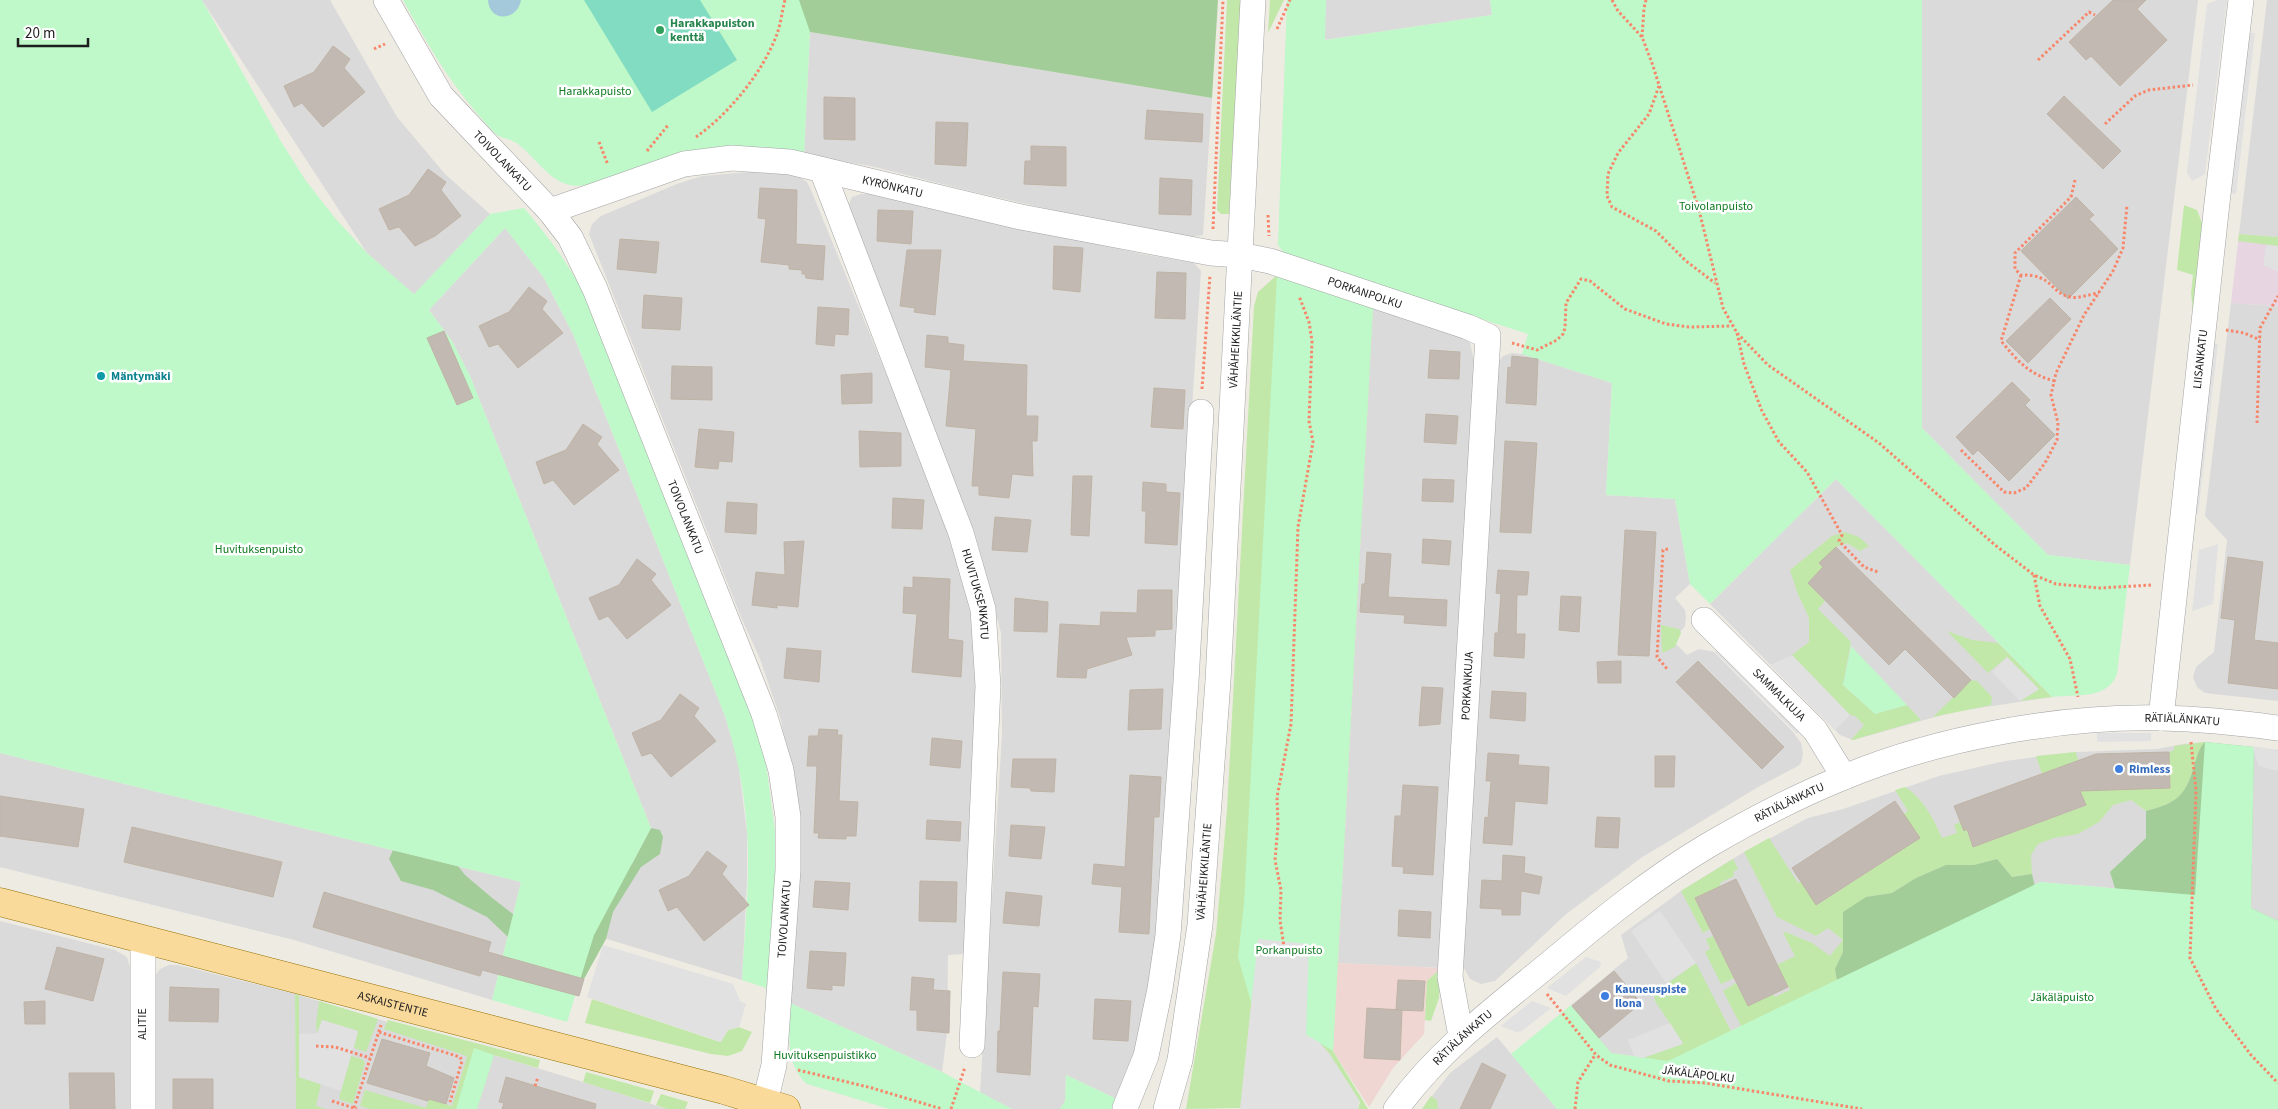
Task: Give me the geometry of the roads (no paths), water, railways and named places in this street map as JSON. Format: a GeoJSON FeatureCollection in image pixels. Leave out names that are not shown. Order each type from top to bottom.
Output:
{"type":"FeatureCollection","features":[{"type":"Feature","properties":{"kind":"main road","name":"ASKAISTENTIE"},"geometry":{"type":"LineString","coordinates":[[0,902],[309,981],[775,1106]]}},
{"type":"Feature","properties":{"kind":"street","name":"TOIVOLANKATU"},"geometry":{"type":"LineString","coordinates":[[386,0],[441,96],[550,211],[570,237],[595,289],[764,714],[781,770],[788,817],[788,870],[774,1065],[775,1106]]}},
{"type":"Feature","properties":{"kind":"street","name":"VÄHÄHEIKKILÄNTIE"},"geometry":{"type":"LineString","coordinates":[[1166,1109],[1180,1060],[1200,925],[1218,681],[1253,0]]}},
{"type":"Feature","properties":{"kind":"street","name":"LIISANKATU"},"geometry":{"type":"LineString","coordinates":[[2161,718],[2241,0]]}},
{"type":"Feature","properties":{"kind":"street","name":"KYRÖNKATU"},"geometry":{"type":"LineString","coordinates":[[550,211],[684,164],[732,158],[790,162],[1021,217],[1211,253],[1240,255]]}},
{"type":"Feature","properties":{"kind":"street","name":"HUVITUKSENKATU"},"geometry":{"type":"LineString","coordinates":[[822,170],[961,533],[983,609],[988,686],[972,1045]]}},
{"type":"Feature","properties":{"kind":"street","name":"PORKANPOLKU"},"geometry":{"type":"LineString","coordinates":[[1240,255],[1286,267],[1468,327],[1488,336]]}},
{"type":"Feature","properties":{"kind":"street","name":"PORKANKUJA"},"geometry":{"type":"LineString","coordinates":[[1461,1036],[1450,978],[1488,336]]}},
{"type":"Feature","properties":{"kind":"street"},"geometry":{"type":"LineString","coordinates":[[1125,1108],[1146,1056],[1160,989],[1168,935],[1186,682],[1201,412]]}},
{"type":"Feature","properties":{"kind":"street","name":"SAMMALKUJA"},"geometry":{"type":"LineString","coordinates":[[1704,620],[1815,730],[1844,777]]}},
{"type":"Feature","properties":{"kind":"street"},"geometry":{"type":"LineString","coordinates":[[1186,682],[1218,681]]}},
{"type":"Feature","properties":{"kind":"street","name":"RÄTIÄLÄNKATU"},"geometry":{"type":"LineString","coordinates":[[1396,1109],[1416,1082],[1461,1036],[1621,904],[1705,847],[1804,794],[1844,777],[1944,744],[1991,734],[2073,722],[2161,718],[2278,728]]}},
{"type":"Feature","properties":{"kind":"street","name":"ALITIE"},"geometry":{"type":"LineString","coordinates":[[143,940],[143,1109]]}},
{"type":"Feature","properties":{"kind":"street"},"geometry":{"type":"LineString","coordinates":[[1146,1056],[1180,1060]]}},
{"type":"Feature","properties":{"kind":"water"},"geometry":{"type":"Polygon","coordinates":[[[488,0],[521,0],[514,12],[503,16],[493,12],[488,0]]]}},
{"type":"Feature","properties":{"kind":"place","name":"Harakkapuiston kenttä"},"geometry":{"type":"Point","coordinates":[660,30]}},
{"type":"Feature","properties":{"kind":"place","name":"Mäntymäki"},"geometry":{"type":"Point","coordinates":[101,376]}},
{"type":"Feature","properties":{"kind":"place","name":"Rimless"},"geometry":{"type":"Point","coordinates":[2119,769]}},
{"type":"Feature","properties":{"kind":"place","name":"Kauneuspiste Ilona"},"geometry":{"type":"Point","coordinates":[1605,996]}},
{"type":"Feature","properties":{"kind":"park label","name":"Harakkapuisto"},"geometry":{"type":"Point","coordinates":[595,91]}},
{"type":"Feature","properties":{"kind":"park label","name":"Toivolanpuisto"},"geometry":{"type":"Point","coordinates":[1716,206]}},
{"type":"Feature","properties":{"kind":"park label","name":"Huvituksenpuisto"},"geometry":{"type":"Point","coordinates":[259,549]}},
{"type":"Feature","properties":{"kind":"park label","name":"Porkanpuisto"},"geometry":{"type":"Point","coordinates":[1289,950]}},
{"type":"Feature","properties":{"kind":"park label","name":"Jäkäläpuisto"},"geometry":{"type":"Point","coordinates":[2062,997]}},
{"type":"Feature","properties":{"kind":"park label","name":"Huvituksenpuistikko"},"geometry":{"type":"Point","coordinates":[825,1055]}}]}
